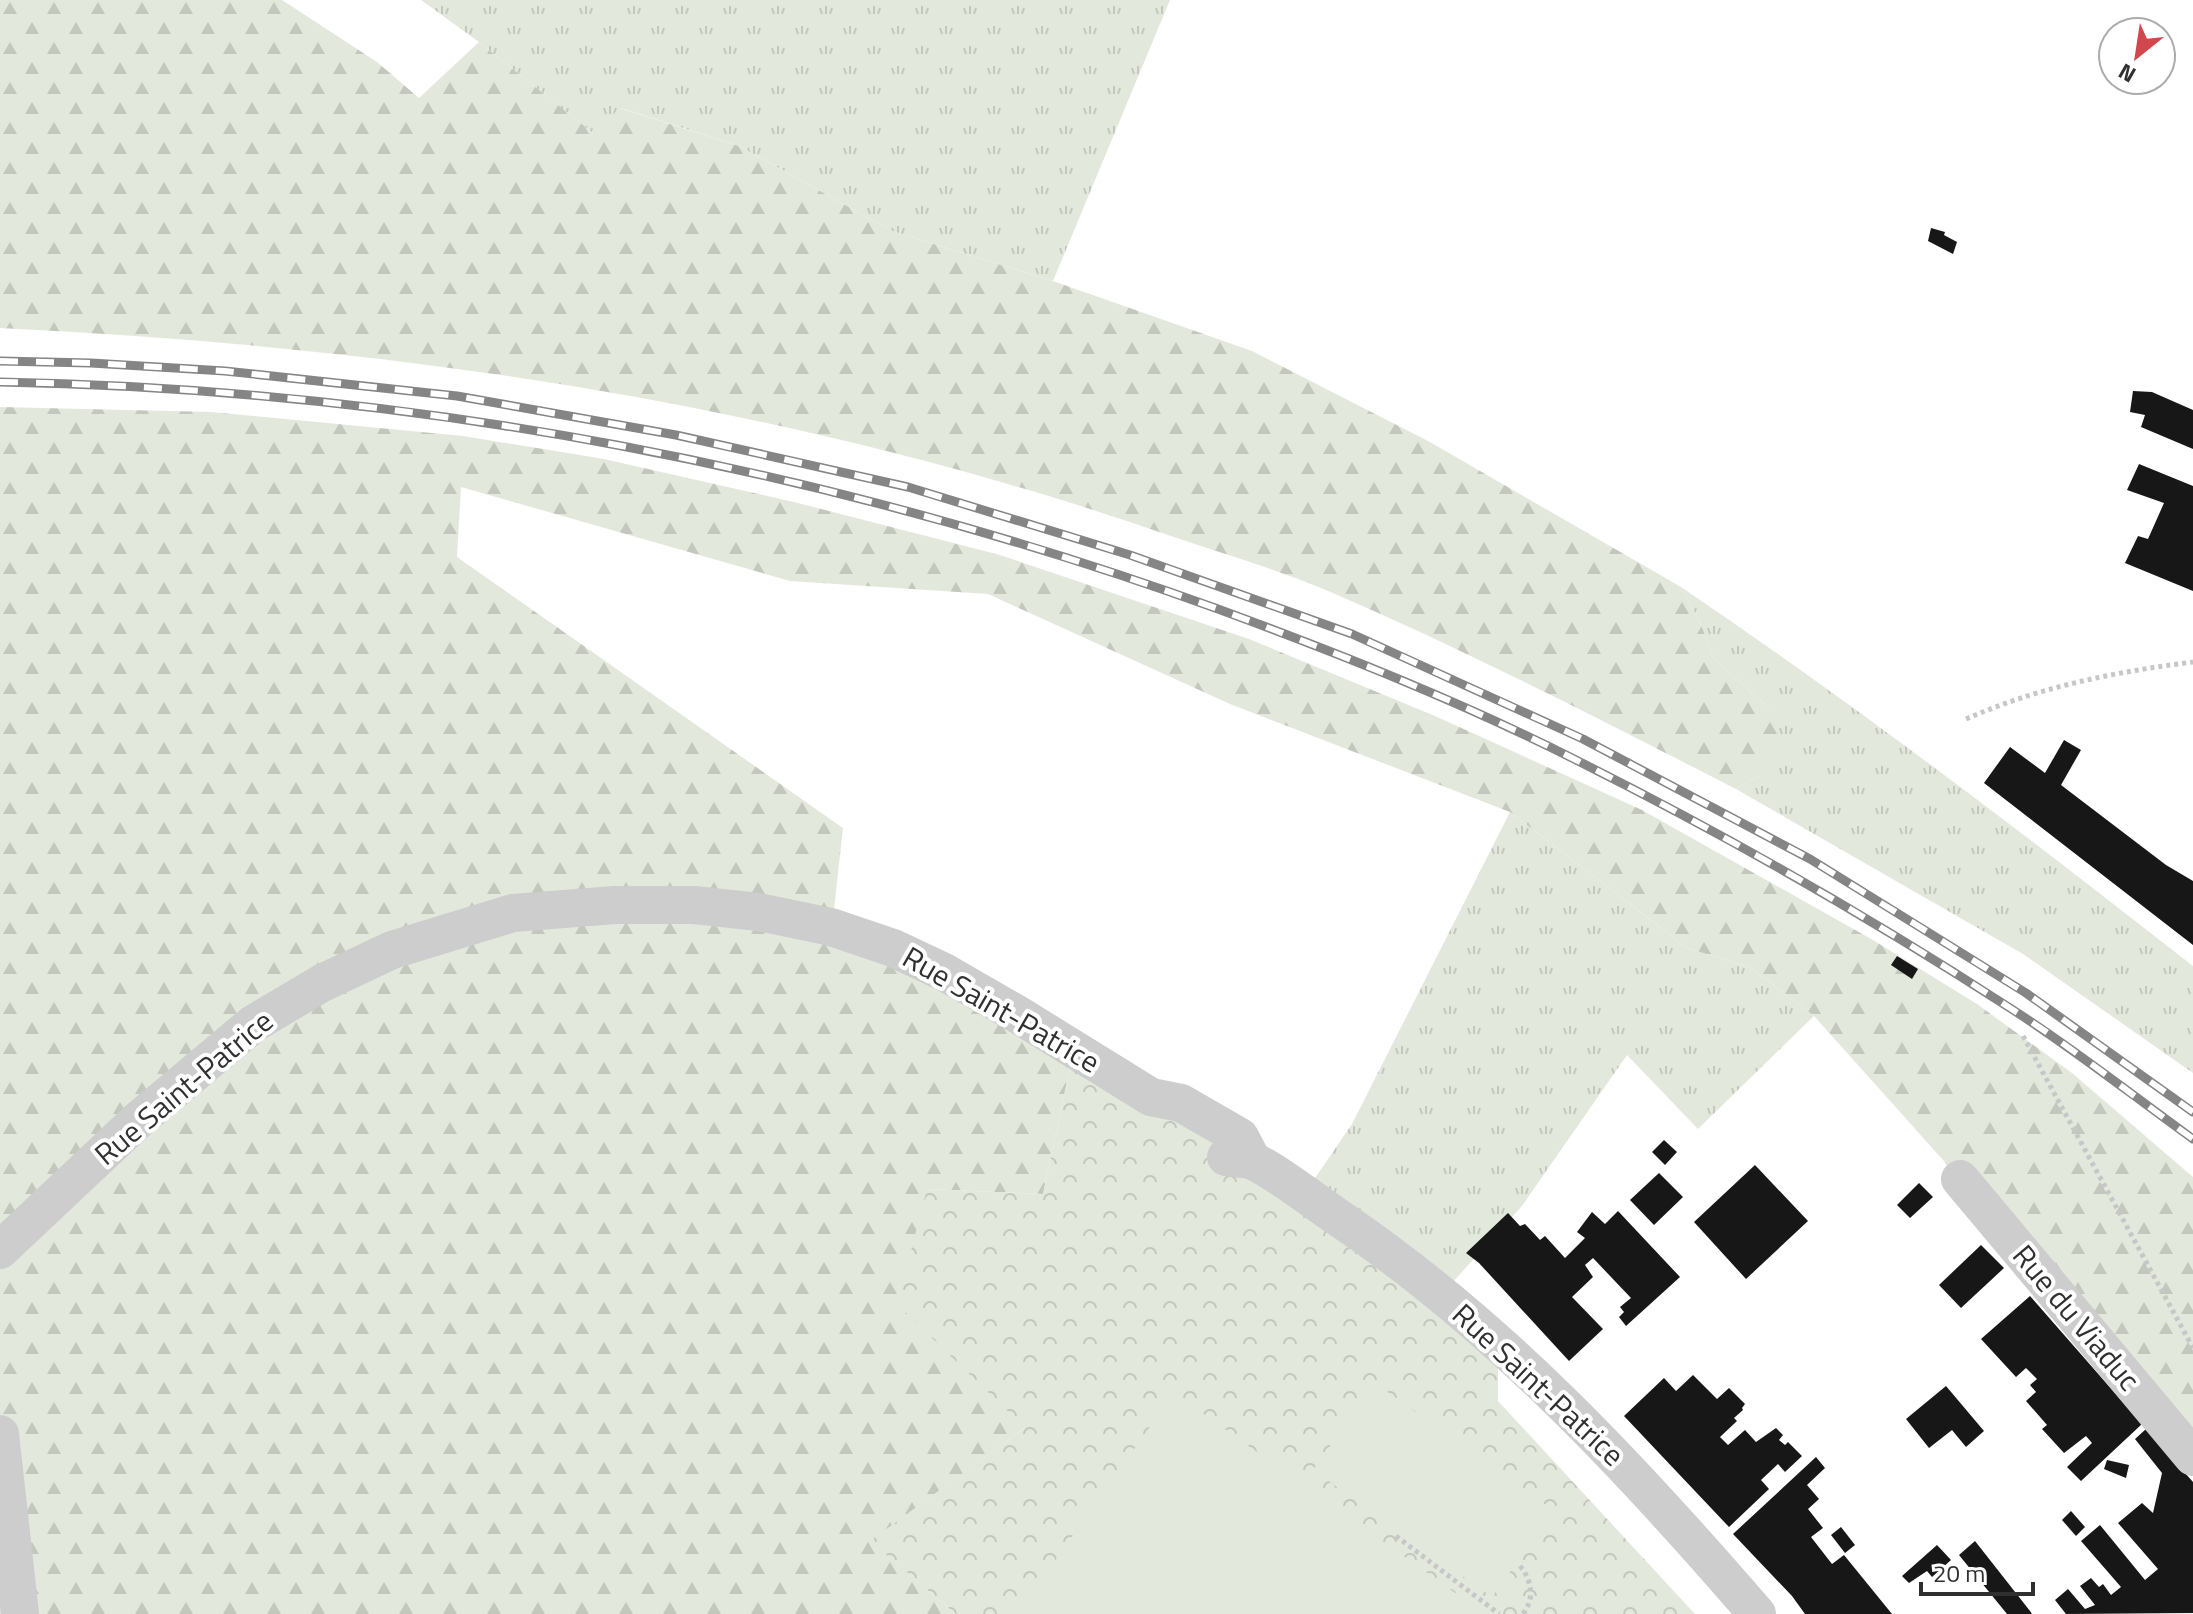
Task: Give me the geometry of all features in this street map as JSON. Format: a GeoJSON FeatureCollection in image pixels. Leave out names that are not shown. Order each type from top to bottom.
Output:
{"type":"FeatureCollection","features":[{"type":"Feature","properties":{"kind":"street","name":"Rue Saint-Patrice"},"geometry":{"type":"LineString","coordinates":[[0,1250],[137,1121],[253,1024],[322,983],[392,950],[513,913],[615,905],[694,905],[759,912],[831,927],[893,948],[944,972],[1151,1097],[1174,1129],[1227,1158],[1252,1160],[1393,1254],[1498,1340],[1602,1440],[1757,1614]]}},
{"type":"Feature","properties":{"kind":"street","name":"Rue du Viaduc"},"geometry":{"type":"LineString","coordinates":[[1960,1179],[2193,1457]]}},
{"type":"Feature","properties":{"kind":"street"},"geometry":{"type":"LineString","coordinates":[[0,1434],[20,1614]]}},
{"type":"Feature","properties":{"kind":"path"},"geometry":{"type":"LineString","coordinates":[[1966,719],[2039,690],[2120,672],[2193,662]]}},
{"type":"Feature","properties":{"kind":"path"},"geometry":{"type":"LineString","coordinates":[[2023,1036],[2193,1348]]}},
{"type":"Feature","properties":{"kind":"path"},"geometry":{"type":"LineString","coordinates":[[1396,1536],[1499,1614]]}},
{"type":"Feature","properties":{"kind":"path"},"geometry":{"type":"LineString","coordinates":[[1520,1566],[1531,1580],[1530,1605],[1523,1614]]}},
{"type":"Feature","properties":{"kind":"green space"},"geometry":{"type":"Polygon","coordinates":[[[0,0],[282,0],[377,62],[419,98],[479,42],[593,133],[620,108],[739,146],[892,231],[1053,281],[1252,351],[1428,441],[1681,587],[1700,622],[1714,659],[1770,709],[1779,734],[1771,760],[1762,775],[1736,789],[1482,661],[1307,582],[1028,490],[884,450],[739,417],[446,367],[150,337],[0,328],[0,0]]]}},
{"type":"Feature","properties":{"kind":"green space"},"geometry":{"type":"Polygon","coordinates":[[[421,0],[1170,0],[1053,281],[892,231],[739,146],[621,108],[594,134],[421,0]]]}},
{"type":"Feature","properties":{"kind":"green space"},"geometry":{"type":"Polygon","coordinates":[[[0,407],[211,412],[463,436],[604,459],[798,503],[1000,555],[1249,639],[1435,716],[1642,810],[1873,940],[1977,1004],[2072,1073],[2193,1177],[2193,1457],[1960,1179],[1814,1016],[1749,967],[1687,948],[1510,812],[1230,704],[988,594],[790,581],[461,487],[457,557],[843,828],[832,927],[1074,1049],[1043,1194],[927,1189],[1026,1427],[871,1541],[956,1614],[0,1614],[0,407]]]}},
{"type":"Feature","properties":{"kind":"green space"},"geometry":{"type":"Polygon","coordinates":[[[1681,587],[1940,772],[2193,966],[2193,1073],[2023,954],[1736,789],[1762,775],[1770,709],[1714,659],[1700,622],[1681,587]]]}},
{"type":"Feature","properties":{"kind":"green space"},"geometry":{"type":"Polygon","coordinates":[[[1510,812],[1687,948],[1749,967],[1814,1016],[1698,1129],[1627,1055],[1522,1206],[1441,1295],[1304,1194],[1352,1124],[1510,812]]]}},
{"type":"Feature","properties":{"kind":"green space"},"geometry":{"type":"Polygon","coordinates":[[[1074,1049],[1151,1097],[1498,1340],[1498,1401],[1695,1614],[956,1614],[870,1541],[1025,1428],[897,1304],[927,1189],[1043,1194],[1074,1049]]]}},
{"type":"Feature","properties":{"kind":"green space"},"geometry":{"type":"Polygon","coordinates":[[[1375,1383],[1554,1511],[1492,1597],[1313,1470],[1375,1383]]]}},
{"type":"Feature","properties":{"kind":"green space"},"geometry":{"type":"Polygon","coordinates":[[[1174,1393],[1485,1614],[1017,1614],[1174,1393]]]}},
{"type":"Feature","properties":{"kind":"building"},"geometry":{"type":"Polygon","coordinates":[[[1931,228],[1945,232],[1944,235],[1957,242],[1953,254],[1928,241],[1931,228]]]}},
{"type":"Feature","properties":{"kind":"building"},"geometry":{"type":"Polygon","coordinates":[[[2133,391],[2152,392],[2193,410],[2193,449],[2141,427],[2145,415],[2130,412],[2133,391]]]}},
{"type":"Feature","properties":{"kind":"building"},"geometry":{"type":"Polygon","coordinates":[[[2139,464],[2193,486],[2193,591],[2125,563],[2138,536],[2148,539],[2164,503],[2127,490],[2139,464]]]}},
{"type":"Feature","properties":{"kind":"building"},"geometry":{"type":"Polygon","coordinates":[[[2064,740],[2081,750],[2061,785],[2166,865],[2193,881],[2193,945],[1984,783],[2010,747],[2045,773],[2064,740]]]}},
{"type":"Feature","properties":{"kind":"building"},"geometry":{"type":"Polygon","coordinates":[[[1897,956],[1918,969],[1912,979],[1891,965],[1897,956]]]}},
{"type":"Feature","properties":{"kind":"building"},"geometry":{"type":"Polygon","coordinates":[[[1664,1140],[1677,1152],[1665,1165],[1652,1152],[1664,1140]]]}},
{"type":"Feature","properties":{"kind":"building"},"geometry":{"type":"Polygon","coordinates":[[[1755,1165],[1808,1221],[1746,1279],[1694,1222],[1755,1165]]]}},
{"type":"Feature","properties":{"kind":"building"},"geometry":{"type":"Polygon","coordinates":[[[1659,1173],[1683,1197],[1654,1225],[1630,1200],[1659,1173]]]}},
{"type":"Feature","properties":{"kind":"building"},"geometry":{"type":"Polygon","coordinates":[[[1919,1183],[1933,1197],[1910,1218],[1897,1205],[1919,1183]]]}},
{"type":"Feature","properties":{"kind":"building"},"geometry":{"type":"Polygon","coordinates":[[[1618,1211],[1680,1277],[1626,1326],[1619,1317],[1624,1312],[1620,1307],[1631,1298],[1593,1258],[1585,1265],[1593,1277],[1572,1297],[1603,1329],[1569,1361],[1479,1263],[1466,1253],[1508,1213],[1520,1226],[1525,1224],[1540,1240],[1545,1236],[1565,1258],[1585,1238],[1577,1232],[1592,1212],[1605,1224],[1618,1211]]]}},
{"type":"Feature","properties":{"kind":"building"},"geometry":{"type":"Polygon","coordinates":[[[1981,1245],[2004,1268],[1961,1308],[1939,1285],[1981,1245]]]}},
{"type":"Feature","properties":{"kind":"building"},"geometry":{"type":"Polygon","coordinates":[[[2030,1296],[2142,1424],[2081,1481],[2067,1467],[2092,1443],[2086,1436],[2064,1453],[2042,1429],[2047,1425],[2026,1401],[2036,1392],[2030,1385],[2037,1379],[2026,1368],[2016,1377],[1981,1339],[2030,1296]]]}},
{"type":"Feature","properties":{"kind":"building"},"geometry":{"type":"Polygon","coordinates":[[[1693,1375],[1717,1399],[1729,1388],[1745,1404],[1734,1418],[1737,1421],[1720,1437],[1728,1445],[1745,1430],[1756,1442],[1776,1428],[1783,1435],[1779,1440],[1785,1445],[1788,1442],[1802,1456],[1785,1472],[1778,1464],[1761,1480],[1769,1489],[1729,1527],[1624,1416],[1664,1378],[1676,1391],[1693,1375]]]}},
{"type":"Feature","properties":{"kind":"building"},"geometry":{"type":"Polygon","coordinates":[[[1946,1386],[1984,1431],[1966,1447],[1952,1430],[1929,1448],[1906,1419],[1946,1386]]]}},
{"type":"Feature","properties":{"kind":"building"},"geometry":{"type":"Polygon","coordinates":[[[2146,1429],[2193,1482],[2193,1613],[2066,1614],[2055,1600],[2068,1589],[2085,1609],[2095,1605],[2080,1586],[2091,1578],[2099,1587],[2103,1584],[2111,1595],[2121,1587],[2081,1541],[2100,1525],[2145,1580],[2158,1569],[2118,1523],[2142,1503],[2153,1513],[2162,1473],[2135,1439],[2146,1429]]]}},
{"type":"Feature","properties":{"kind":"building"},"geometry":{"type":"Polygon","coordinates":[[[1816,1457],[1825,1468],[1807,1485],[1819,1499],[1808,1509],[1823,1528],[1811,1537],[1832,1564],[1844,1555],[1892,1614],[1805,1614],[1733,1534],[1816,1457]]]}},
{"type":"Feature","properties":{"kind":"building"},"geometry":{"type":"Polygon","coordinates":[[[2107,1460],[2129,1465],[2126,1478],[2104,1469],[2107,1460]]]}},
{"type":"Feature","properties":{"kind":"building"},"geometry":{"type":"Polygon","coordinates":[[[2071,1511],[2085,1527],[2076,1536],[2062,1520],[2071,1511]]]}},
{"type":"Feature","properties":{"kind":"building"},"geometry":{"type":"Polygon","coordinates":[[[1841,1527],[1855,1545],[1845,1553],[1831,1535],[1841,1527]]]}},
{"type":"Feature","properties":{"kind":"building"},"geometry":{"type":"Polygon","coordinates":[[[1975,1541],[2032,1614],[2007,1614],[1959,1555],[1975,1541]]]}},
{"type":"Feature","properties":{"kind":"building"},"geometry":{"type":"Polygon","coordinates":[[[1937,1545],[1951,1560],[1932,1577],[1927,1571],[1909,1583],[1902,1576],[1937,1545]]]}},
{"type":"Feature","properties":{"kind":"railway"},"geometry":{"type":"LineString","coordinates":[[0,361],[225,371],[457,396],[676,435],[908,487],[1130,555],[1352,634],[1583,739],[1810,859],[2026,993],[2193,1112]]}},
{"type":"Feature","properties":{"kind":"railway"},"geometry":{"type":"LineString","coordinates":[[0,382],[155,388],[310,401],[464,420],[618,445],[770,477],[921,515],[1071,559],[1218,609],[1355,661],[1490,719],[1688,818],[1797,878],[2010,1008],[2193,1139]]}}]}
